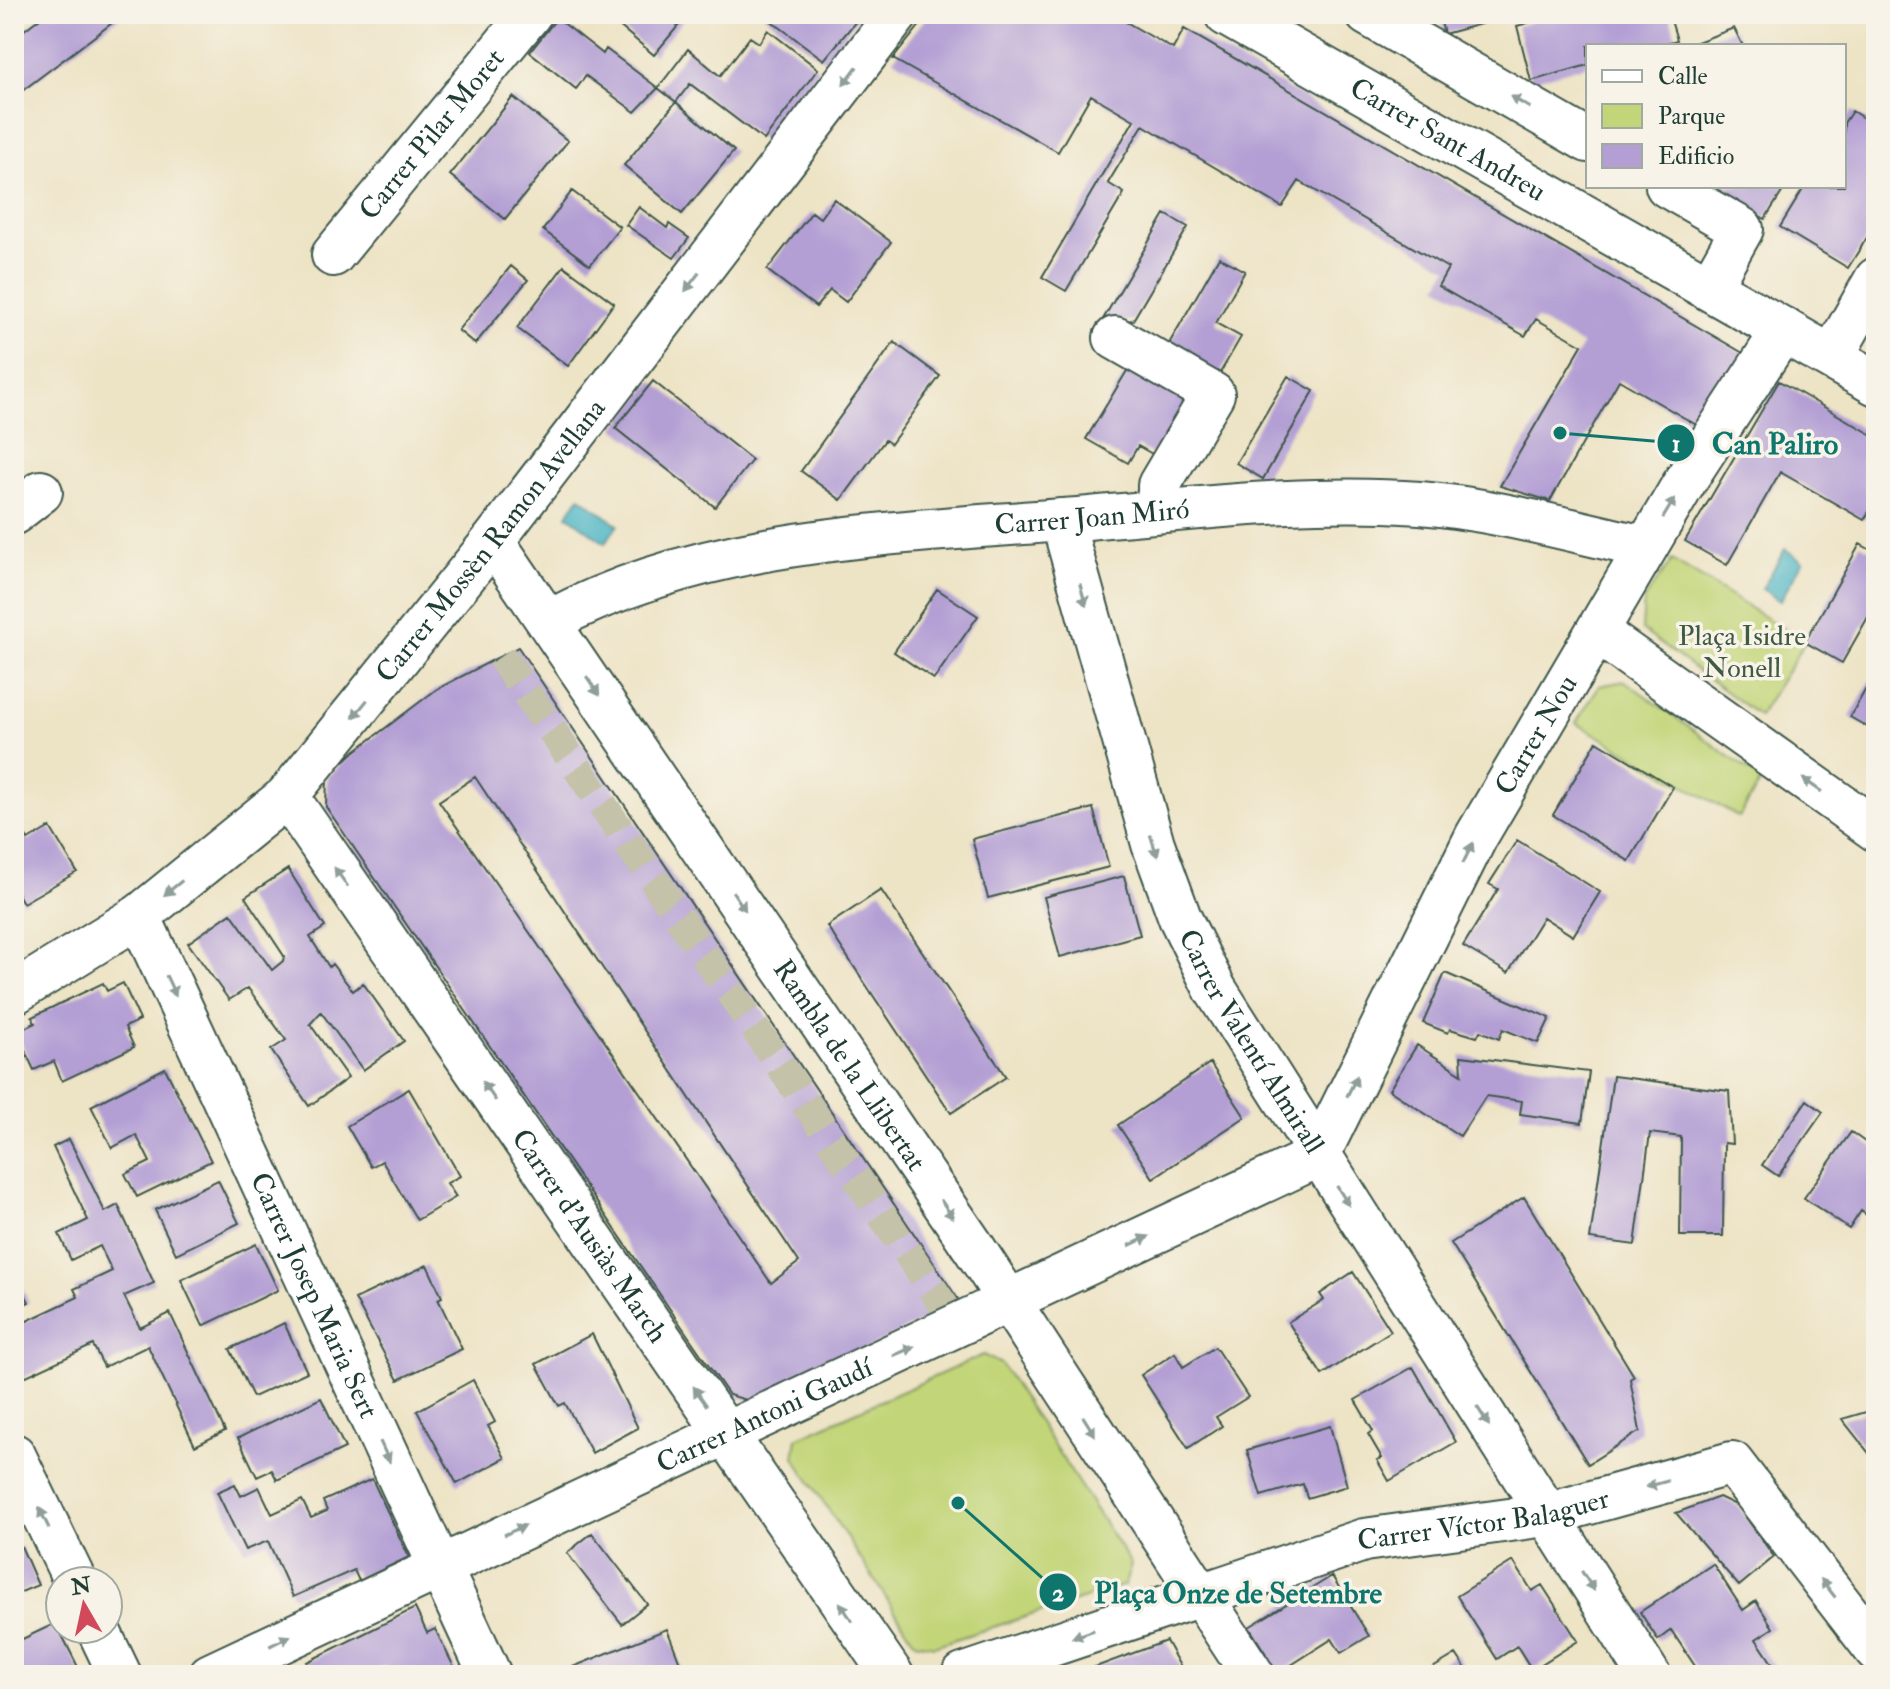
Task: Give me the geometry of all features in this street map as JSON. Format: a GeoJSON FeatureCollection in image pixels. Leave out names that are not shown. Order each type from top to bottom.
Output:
{"type":"FeatureCollection","features":[{"type":"Feature","properties":{"kind":"main road","name":"Carrer Sant Andreu"},"geometry":{"type":"LineString","coordinates":[[1227,14],[1876,383]]}},
{"type":"Feature","properties":{"kind":"street","name":"Carrer Pilar Moret"},"geometry":{"type":"LineString","coordinates":[[333,255],[530,14]]}},
{"type":"Feature","properties":{"kind":"street","name":"Carrer Mossèn Ramon Avellana"},"geometry":{"type":"LineString","coordinates":[[14,993],[139,916],[287,796],[493,541],[897,14]]}},
{"type":"Feature","properties":{"kind":"street"},"geometry":{"type":"LineString","coordinates":[[1367,14],[1586,140]]}},
{"type":"Feature","properties":{"kind":"street"},"geometry":{"type":"LineString","coordinates":[[1670,188],[1742,229],[1710,286]]}},
{"type":"Feature","properties":{"kind":"street"},"geometry":{"type":"LineString","coordinates":[[1832,357],[1869,305]]}},
{"type":"Feature","properties":{"kind":"street","name":"Carrer Nou"},"geometry":{"type":"LineString","coordinates":[[1318,1156],[1476,837],[1645,547],[1784,329]]}},
{"type":"Feature","properties":{"kind":"street"},"geometry":{"type":"LineString","coordinates":[[1115,338],[1213,394],[1159,485],[1159,510]]}},
{"type":"Feature","properties":{"kind":"street","name":"Carrer Joan Miró"},"geometry":{"type":"LineString","coordinates":[[550,621],[586,601],[673,570],[797,544],[917,529],[1159,510],[1300,502],[1420,503],[1522,519],[1645,547]]}},
{"type":"Feature","properties":{"kind":"street","name":"Carrer Valentí Almirall"},"geometry":{"type":"LineString","coordinates":[[1062,520],[1153,844],[1180,918],[1215,989],[1649,1675]]}},
{"type":"Feature","properties":{"kind":"street","name":"Rambla de la Llibertat"},"geometry":{"type":"LineString","coordinates":[[493,541],[1008,1302],[1253,1675]]}},
{"type":"Feature","properties":{"kind":"street"},"geometry":{"type":"LineString","coordinates":[[1597,632],[1876,830]]}},
{"type":"Feature","properties":{"kind":"street","name":"Carrer d'Ausiàs March"},"geometry":{"type":"LineString","coordinates":[[287,796],[892,1675]]}},
{"type":"Feature","properties":{"kind":"street","name":"Carrer Josep Maria Sert"},"geometry":{"type":"LineString","coordinates":[[139,916],[490,1675]]}},
{"type":"Feature","properties":{"kind":"street","name":"Carrer Antoni Gaudí"},"geometry":{"type":"LineString","coordinates":[[210,1675],[437,1566],[1318,1156]]}},
{"type":"Feature","properties":{"kind":"street"},"geometry":{"type":"LineString","coordinates":[[14,1455],[67,1565]]}},
{"type":"Feature","properties":{"kind":"street","name":"Carrer Víctor Balaguer"},"geometry":{"type":"LineString","coordinates":[[963,1675],[1364,1540],[1546,1515],[1732,1463],[1876,1650]]}},
{"type":"Feature","properties":{"kind":"street"},"geometry":{"type":"LineString","coordinates":[[106,1645],[120,1675]]}},
{"type":"Feature","properties":{"kind":"green space","name":"Plaça Isidre Nonell"},"geometry":{"type":"Polygon","coordinates":[[[1672,560],[1805,642],[1759,716],[1642,630],[1644,600],[1672,560]]]}},
{"type":"Feature","properties":{"kind":"green space","name":"Plaça Isidre Nonell"},"geometry":{"type":"Polygon","coordinates":[[[1625,681],[1762,780],[1739,817],[1576,723],[1599,686],[1625,681]]]}},
{"type":"Feature","properties":{"kind":"green space"},"geometry":{"type":"Polygon","coordinates":[[[983,1355],[1001,1364],[1131,1564],[1125,1585],[934,1646],[915,1642],[794,1457],[797,1438],[983,1355]]]}},
{"type":"Feature","properties":{"kind":"water"},"geometry":{"type":"Polygon","coordinates":[[[580,497],[618,525],[605,543],[567,515],[580,497]]]}},
{"type":"Feature","properties":{"kind":"water"},"geometry":{"type":"Polygon","coordinates":[[[1785,549],[1803,561],[1780,601],[1762,589],[1785,549]]]}},
{"type":"Feature","properties":{"kind":"building"},"geometry":{"type":"Polygon","coordinates":[[[45,14],[124,14],[14,97],[14,38],[45,14]]]}},
{"type":"Feature","properties":{"kind":"building"},"geometry":{"type":"Polygon","coordinates":[[[605,14],[688,14],[654,55],[605,14]]]}},
{"type":"Feature","properties":{"kind":"building"},"geometry":{"type":"Polygon","coordinates":[[[762,14],[862,14],[824,60],[762,14]]]}},
{"type":"Feature","properties":{"kind":"building"},"geometry":{"type":"Polygon","coordinates":[[[929,14],[1112,14],[1173,49],[1184,29],[1743,353],[1700,427],[1619,380],[1550,501],[1500,486],[1582,345],[1536,319],[1525,336],[1438,286],[1448,268],[1299,181],[1282,207],[1143,125],[1108,183],[1124,193],[1066,291],[1042,277],[1134,120],[1091,95],[1058,152],[893,59],[929,14]]]}},
{"type":"Feature","properties":{"kind":"building"},"geometry":{"type":"Polygon","coordinates":[[[1439,14],[1514,14],[1514,15],[1444,34],[1439,14]]]}},
{"type":"Feature","properties":{"kind":"building"},"geometry":{"type":"Polygon","coordinates":[[[1559,14],[1669,14],[1677,40],[1663,44],[1586,44],[1586,66],[1531,81],[1517,26],[1559,14]]]}},
{"type":"Feature","properties":{"kind":"building"},"geometry":{"type":"Polygon","coordinates":[[[557,18],[603,54],[606,49],[658,88],[635,112],[586,76],[576,89],[530,52],[557,18]]]}},
{"type":"Feature","properties":{"kind":"building"},"geometry":{"type":"Polygon","coordinates":[[[1734,28],[1742,44],[1692,44],[1734,28]]]}},
{"type":"Feature","properties":{"kind":"building"},"geometry":{"type":"Polygon","coordinates":[[[768,30],[818,69],[764,140],[690,84],[676,102],[658,88],[688,49],[720,76],[750,37],[759,43],[768,30]]]}},
{"type":"Feature","properties":{"kind":"building"},"geometry":{"type":"Polygon","coordinates":[[[513,97],[568,141],[505,219],[450,175],[513,97]]]}},
{"type":"Feature","properties":{"kind":"building"},"geometry":{"type":"Polygon","coordinates":[[[676,102],[734,151],[682,214],[624,165],[676,102]]]}},
{"type":"Feature","properties":{"kind":"building"},"geometry":{"type":"Polygon","coordinates":[[[1852,111],[1876,126],[1876,223],[1848,268],[1780,227],[1804,188],[1846,188],[1846,120],[1852,111]]]}},
{"type":"Feature","properties":{"kind":"building"},"geometry":{"type":"Polygon","coordinates":[[[1712,188],[1785,188],[1765,219],[1712,188]]]}},
{"type":"Feature","properties":{"kind":"building"},"geometry":{"type":"Polygon","coordinates":[[[572,191],[620,227],[590,265],[543,230],[572,191]]]}},
{"type":"Feature","properties":{"kind":"building"},"geometry":{"type":"Polygon","coordinates":[[[834,199],[891,242],[846,302],[830,290],[816,307],[767,270],[812,212],[820,218],[834,199]]]}},
{"type":"Feature","properties":{"kind":"building"},"geometry":{"type":"Polygon","coordinates":[[[639,207],[667,228],[669,224],[689,238],[674,258],[626,225],[639,207]]]}},
{"type":"Feature","properties":{"kind":"building"},"geometry":{"type":"Polygon","coordinates":[[[1165,214],[1188,227],[1133,320],[1107,324],[1102,321],[1165,214]]]}},
{"type":"Feature","properties":{"kind":"building"},"geometry":{"type":"Polygon","coordinates":[[[1219,257],[1245,271],[1216,323],[1241,337],[1216,380],[1172,354],[1170,342],[1219,257]]]}},
{"type":"Feature","properties":{"kind":"building"},"geometry":{"type":"Polygon","coordinates":[[[511,266],[528,280],[475,344],[458,330],[511,266]]]}},
{"type":"Feature","properties":{"kind":"building"},"geometry":{"type":"Polygon","coordinates":[[[564,266],[614,303],[568,366],[517,328],[564,266]]]}},
{"type":"Feature","properties":{"kind":"building"},"geometry":{"type":"Polygon","coordinates":[[[894,342],[940,376],[891,444],[885,440],[841,500],[801,471],[894,342]]]}},
{"type":"Feature","properties":{"kind":"building"},"geometry":{"type":"Polygon","coordinates":[[[1131,364],[1195,402],[1163,460],[1138,446],[1128,463],[1086,439],[1131,364]]]}},
{"type":"Feature","properties":{"kind":"building"},"geometry":{"type":"Polygon","coordinates":[[[1288,376],[1314,391],[1263,479],[1236,463],[1288,376]]]}},
{"type":"Feature","properties":{"kind":"building"},"geometry":{"type":"Polygon","coordinates":[[[653,381],[752,460],[715,507],[615,428],[653,381]]]}},
{"type":"Feature","properties":{"kind":"building"},"geometry":{"type":"Polygon","coordinates":[[[1779,381],[1876,437],[1876,500],[1864,520],[1780,472],[1727,565],[1685,541],[1779,381]]]}},
{"type":"Feature","properties":{"kind":"building"},"geometry":{"type":"Polygon","coordinates":[[[1860,544],[1876,553],[1876,603],[1842,663],[1805,642],[1860,544]]]}},
{"type":"Feature","properties":{"kind":"building"},"geometry":{"type":"Polygon","coordinates":[[[937,589],[978,616],[934,679],[894,652],[937,589]]]}},
{"type":"Feature","properties":{"kind":"building"},"geometry":{"type":"Polygon","coordinates":[[[518,647],[960,1302],[757,1403],[729,1395],[326,807],[327,777],[355,751],[437,689],[518,647]],[[475,777],[439,801],[771,1283],[799,1262],[475,777]]]}},
{"type":"Feature","properties":{"kind":"building"},"geometry":{"type":"Polygon","coordinates":[[[1876,671],[1876,732],[1850,717],[1876,671]]]}},
{"type":"Feature","properties":{"kind":"building"},"geometry":{"type":"Polygon","coordinates":[[[1597,741],[1673,787],[1629,861],[1553,815],[1597,741]]]}},
{"type":"Feature","properties":{"kind":"building"},"geometry":{"type":"Polygon","coordinates":[[[1093,808],[1109,867],[988,898],[972,839],[1093,808]]]}},
{"type":"Feature","properties":{"kind":"building"},"geometry":{"type":"Polygon","coordinates":[[[14,818],[28,840],[50,827],[77,872],[23,903],[14,887],[14,818]]]}},
{"type":"Feature","properties":{"kind":"building"},"geometry":{"type":"Polygon","coordinates":[[[1517,840],[1600,892],[1573,936],[1543,917],[1508,973],[1463,946],[1498,889],[1489,884],[1517,840]]]}},
{"type":"Feature","properties":{"kind":"building"},"geometry":{"type":"Polygon","coordinates":[[[288,869],[325,927],[310,937],[329,967],[332,964],[353,991],[363,983],[404,1041],[363,1070],[321,1012],[310,1024],[348,1078],[309,1106],[271,1050],[286,1040],[248,988],[229,1000],[188,943],[231,913],[272,970],[283,961],[284,956],[245,897],[288,869]]]}},
{"type":"Feature","properties":{"kind":"building"},"geometry":{"type":"Polygon","coordinates":[[[1124,876],[1140,935],[1060,957],[1044,897],[1124,876]]]}},
{"type":"Feature","properties":{"kind":"building"},"geometry":{"type":"Polygon","coordinates":[[[881,890],[1006,1077],[951,1113],[827,926],[881,890]]]}},
{"type":"Feature","properties":{"kind":"building"},"geometry":{"type":"Polygon","coordinates":[[[1445,973],[1550,1018],[1538,1043],[1503,1029],[1499,1039],[1480,1031],[1477,1037],[1450,1029],[1448,1033],[1423,1023],[1445,973]]]}},
{"type":"Feature","properties":{"kind":"building"},"geometry":{"type":"Polygon","coordinates":[[[103,983],[107,991],[123,983],[140,1020],[125,1027],[134,1047],[62,1081],[54,1061],[34,1070],[16,1032],[35,1023],[32,1017],[103,983]]]}},
{"type":"Feature","properties":{"kind":"building"},"geometry":{"type":"Polygon","coordinates":[[[1417,1045],[1462,1074],[1461,1056],[1589,1072],[1582,1123],[1520,1114],[1522,1101],[1486,1096],[1460,1136],[1389,1090],[1417,1045]]]}},
{"type":"Feature","properties":{"kind":"building"},"geometry":{"type":"Polygon","coordinates":[[[1210,1063],[1245,1117],[1153,1178],[1118,1125],[1210,1063]]]}},
{"type":"Feature","properties":{"kind":"building"},"geometry":{"type":"Polygon","coordinates":[[[165,1068],[211,1161],[137,1197],[125,1174],[150,1162],[143,1148],[136,1135],[112,1148],[91,1106],[165,1068]]]}},
{"type":"Feature","properties":{"kind":"building"},"geometry":{"type":"Polygon","coordinates":[[[1613,1076],[1729,1091],[1732,1144],[1724,1143],[1723,1236],[1680,1236],[1681,1137],[1650,1133],[1635,1245],[1590,1239],[1613,1076]]]}},
{"type":"Feature","properties":{"kind":"building"},"geometry":{"type":"Polygon","coordinates":[[[409,1089],[460,1176],[447,1183],[456,1197],[417,1220],[382,1161],[371,1167],[347,1126],[409,1089]]]}},
{"type":"Feature","properties":{"kind":"building"},"geometry":{"type":"Polygon","coordinates":[[[1807,1100],[1823,1112],[1778,1176],[1762,1165],[1807,1100]]]}},
{"type":"Feature","properties":{"kind":"building"},"geometry":{"type":"Polygon","coordinates":[[[1851,1132],[1876,1150],[1876,1222],[1861,1211],[1849,1229],[1804,1198],[1851,1132]]]}},
{"type":"Feature","properties":{"kind":"building"},"geometry":{"type":"Polygon","coordinates":[[[69,1139],[105,1212],[118,1205],[154,1283],[124,1296],[140,1328],[170,1313],[225,1431],[195,1446],[148,1346],[104,1367],[93,1345],[20,1379],[14,1367],[14,1327],[78,1297],[74,1289],[112,1271],[100,1246],[71,1260],[59,1234],[88,1220],[53,1147],[69,1139]]]}},
{"type":"Feature","properties":{"kind":"building"},"geometry":{"type":"Polygon","coordinates":[[[218,1180],[239,1223],[176,1254],[155,1210],[218,1180]]]}},
{"type":"Feature","properties":{"kind":"building"},"geometry":{"type":"Polygon","coordinates":[[[1524,1197],[1634,1376],[1630,1379],[1640,1431],[1588,1464],[1451,1243],[1524,1197]]]}},
{"type":"Feature","properties":{"kind":"building"},"geometry":{"type":"Polygon","coordinates":[[[256,1244],[278,1290],[203,1326],[181,1280],[256,1244]]]}},
{"type":"Feature","properties":{"kind":"building"},"geometry":{"type":"Polygon","coordinates":[[[427,1265],[442,1297],[438,1299],[462,1349],[398,1380],[355,1299],[427,1265]]]}},
{"type":"Feature","properties":{"kind":"building"},"geometry":{"type":"Polygon","coordinates":[[[14,1272],[29,1302],[14,1309],[14,1272]]]}},
{"type":"Feature","properties":{"kind":"building"},"geometry":{"type":"Polygon","coordinates":[[[1353,1272],[1391,1331],[1322,1375],[1288,1322],[1324,1300],[1320,1294],[1353,1272]]]}},
{"type":"Feature","properties":{"kind":"building"},"geometry":{"type":"Polygon","coordinates":[[[284,1323],[307,1372],[253,1397],[230,1349],[284,1323]]]}},
{"type":"Feature","properties":{"kind":"building"},"geometry":{"type":"Polygon","coordinates":[[[592,1334],[638,1428],[592,1453],[565,1403],[559,1406],[536,1364],[592,1334]]]}},
{"type":"Feature","properties":{"kind":"building"},"geometry":{"type":"Polygon","coordinates":[[[1215,1347],[1248,1397],[1216,1417],[1222,1426],[1188,1448],[1141,1375],[1175,1353],[1183,1367],[1215,1347]]]}},
{"type":"Feature","properties":{"kind":"building"},"geometry":{"type":"Polygon","coordinates":[[[1413,1367],[1456,1442],[1389,1481],[1377,1460],[1382,1458],[1368,1434],[1373,1431],[1355,1400],[1413,1367]]]}},
{"type":"Feature","properties":{"kind":"building"},"geometry":{"type":"Polygon","coordinates":[[[473,1380],[495,1422],[488,1426],[505,1458],[457,1484],[417,1411],[473,1380]]]}},
{"type":"Feature","properties":{"kind":"building"},"geometry":{"type":"Polygon","coordinates":[[[321,1398],[345,1448],[277,1480],[272,1470],[257,1477],[238,1438],[321,1398]]]}},
{"type":"Feature","properties":{"kind":"building"},"geometry":{"type":"Polygon","coordinates":[[[1876,1409],[1876,1462],[1842,1419],[1876,1409]]]}},
{"type":"Feature","properties":{"kind":"building"},"geometry":{"type":"Polygon","coordinates":[[[1330,1426],[1347,1486],[1307,1498],[1303,1484],[1261,1496],[1247,1450],[1330,1426]]]}},
{"type":"Feature","properties":{"kind":"building"},"geometry":{"type":"Polygon","coordinates":[[[372,1479],[409,1557],[359,1581],[354,1570],[293,1597],[268,1541],[245,1550],[217,1492],[235,1484],[241,1496],[259,1487],[272,1514],[302,1500],[311,1518],[327,1511],[323,1501],[372,1479]]]}},
{"type":"Feature","properties":{"kind":"building"},"geometry":{"type":"Polygon","coordinates":[[[1719,1497],[1738,1506],[1774,1557],[1739,1586],[1676,1513],[1719,1497]]]}},
{"type":"Feature","properties":{"kind":"building"},"geometry":{"type":"Polygon","coordinates":[[[592,1533],[647,1604],[622,1624],[567,1553],[592,1533]]]}},
{"type":"Feature","properties":{"kind":"building"},"geometry":{"type":"Polygon","coordinates":[[[21,1546],[38,1585],[14,1595],[14,1549],[21,1546]]]}},
{"type":"Feature","properties":{"kind":"building"},"geometry":{"type":"Polygon","coordinates":[[[1513,1561],[1532,1591],[1542,1585],[1578,1641],[1532,1670],[1517,1646],[1497,1659],[1457,1596],[1513,1561]]]}},
{"type":"Feature","properties":{"kind":"building"},"geometry":{"type":"Polygon","coordinates":[[[1713,1564],[1743,1610],[1756,1601],[1773,1628],[1756,1639],[1780,1675],[1701,1675],[1671,1630],[1658,1640],[1640,1612],[1713,1564]]]}},
{"type":"Feature","properties":{"kind":"building"},"geometry":{"type":"Polygon","coordinates":[[[1332,1576],[1369,1636],[1341,1653],[1332,1639],[1285,1669],[1294,1675],[1260,1675],[1214,1615],[1266,1654],[1249,1627],[1332,1576]]]}},
{"type":"Feature","properties":{"kind":"building"},"geometry":{"type":"Polygon","coordinates":[[[415,1608],[427,1633],[435,1629],[458,1675],[390,1675],[385,1666],[366,1675],[314,1675],[307,1662],[415,1608]]]}},
{"type":"Feature","properties":{"kind":"building"},"geometry":{"type":"Polygon","coordinates":[[[44,1629],[44,1645],[67,1645],[82,1675],[14,1675],[14,1643],[44,1629]]]}},
{"type":"Feature","properties":{"kind":"building"},"geometry":{"type":"Polygon","coordinates":[[[667,1629],[682,1668],[665,1675],[553,1675],[667,1629]]]}},
{"type":"Feature","properties":{"kind":"building"},"geometry":{"type":"Polygon","coordinates":[[[1166,1641],[1185,1675],[1093,1675],[1090,1669],[1166,1641]]]}},
{"type":"Feature","properties":{"kind":"building"},"geometry":{"type":"Polygon","coordinates":[[[1456,1654],[1470,1675],[1435,1675],[1431,1669],[1456,1654]]]}},
{"type":"Feature","properties":{"kind":"tunnel"},"geometry":{"type":"LineString","coordinates":[[501,656],[946,1309]]}},
{"type":"Feature","properties":{"kind":"place","name":"Can Paliro"},"geometry":{"type":"Point","coordinates":[1560,433]}},
{"type":"Feature","properties":{"kind":"place","name":"Plaça Onze de Setembre"},"geometry":{"type":"Point","coordinates":[958,1503]}}]}
